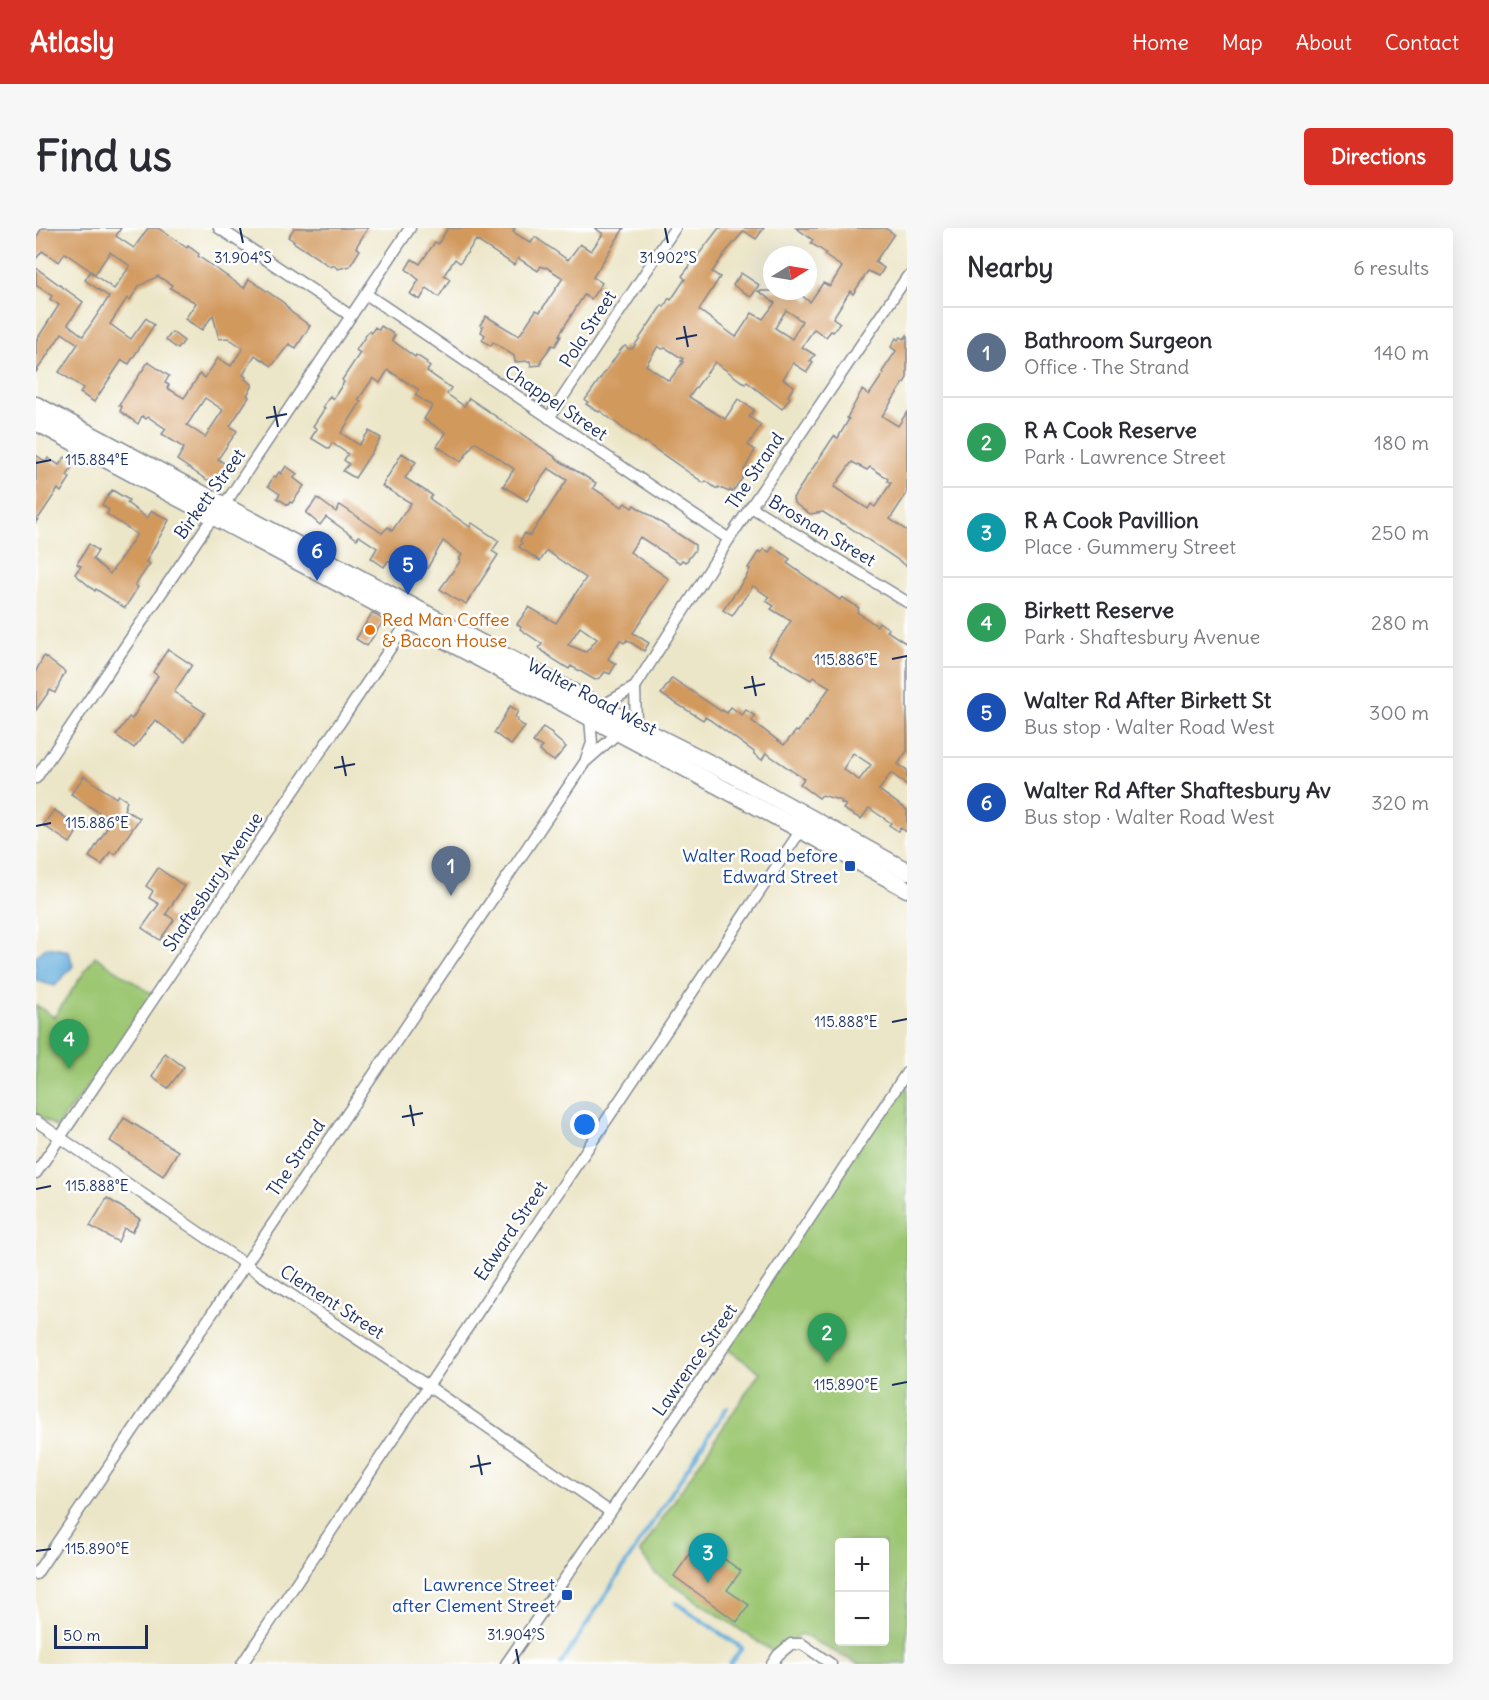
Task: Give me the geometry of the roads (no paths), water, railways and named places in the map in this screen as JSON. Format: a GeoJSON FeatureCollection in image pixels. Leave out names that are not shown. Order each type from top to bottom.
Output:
{"type":"FeatureCollection","features":[{"type":"Feature","properties":{"kind":"main road","name":"Walter Road West"},"geometry":{"type":"LineString","coordinates":[[36,405],[218,511]]}},
{"type":"Feature","properties":{"kind":"main road","name":"Walter Road West"},"geometry":{"type":"LineString","coordinates":[[36,422],[218,511],[595,712],[636,726],[731,774],[907,889]]}},
{"type":"Feature","properties":{"kind":"main road","name":"Walter Road West"},"geometry":{"type":"LineString","coordinates":[[595,712],[618,733],[907,871]]}},
{"type":"Feature","properties":{"kind":"street"},"geometry":{"type":"LineString","coordinates":[[219,228],[351,316]]}},
{"type":"Feature","properties":{"kind":"street","name":"Birkett Street"},"geometry":{"type":"LineString","coordinates":[[36,778],[410,228]]}},
{"type":"Feature","properties":{"kind":"street","name":"Pola Street"},"geometry":{"type":"LineString","coordinates":[[549,418],[675,228]]}},
{"type":"Feature","properties":{"kind":"street","name":"The Strand"},"geometry":{"type":"LineString","coordinates":[[36,1574],[585,762],[592,743],[595,712],[635,687],[729,539],[907,277]]}},
{"type":"Feature","properties":{"kind":"street","name":"Chappel Street"},"geometry":{"type":"LineString","coordinates":[[366,294],[729,539]]}},
{"type":"Feature","properties":{"kind":"street","name":"Brosnan Street"},"geometry":{"type":"LineString","coordinates":[[751,507],[907,602]]}},
{"type":"Feature","properties":{"kind":"street","name":"Shaftesbury Avenue"},"geometry":{"type":"LineString","coordinates":[[36,1173],[413,615]]}},
{"type":"Feature","properties":{"kind":"street"},"geometry":{"type":"LineString","coordinates":[[635,687],[636,726]]}},
{"type":"Feature","properties":{"kind":"street","name":"The Strand"},"geometry":{"type":"LineString","coordinates":[[585,762],[618,733]]}},
{"type":"Feature","properties":{"kind":"street","name":"Edward Street"},"geometry":{"type":"LineString","coordinates":[[242,1664],[804,823]]}},
{"type":"Feature","properties":{"kind":"street","name":"Lawrence Street"},"geometry":{"type":"LineString","coordinates":[[506,1664],[754,1303],[905,1078]]}},
{"type":"Feature","properties":{"kind":"street","name":"Clement Street"},"geometry":{"type":"LineString","coordinates":[[36,1121],[609,1511]]}},
{"type":"Feature","properties":{"kind":"street"},"geometry":{"type":"LineString","coordinates":[[772,1664],[778,1655],[791,1644],[802,1644],[831,1664]]}},
{"type":"Feature","properties":{"kind":"water"},"geometry":{"type":"Polygon","coordinates":[[[47,947],[69,951],[73,966],[55,986],[36,981],[36,956],[47,947]]]}},
{"type":"Feature","properties":{"kind":"waterway"},"geometry":{"type":"LineString","coordinates":[[561,1664],[727,1407]]}},
{"type":"Feature","properties":{"kind":"waterway"},"geometry":{"type":"LineString","coordinates":[[676,1603],[742,1648],[730,1664]]}},
{"type":"Feature","properties":{"kind":"place","name":"Walter Rd After Shaftesbury Av"},"geometry":{"type":"Point","coordinates":[317,581]}},
{"type":"Feature","properties":{"kind":"place","name":"Walter Rd After Birkett St"},"geometry":{"type":"Point","coordinates":[408,595]}},
{"type":"Feature","properties":{"kind":"place","name":"Red Man Coffee & Bacon House"},"geometry":{"type":"Point","coordinates":[370,630]}},
{"type":"Feature","properties":{"kind":"place","name":"Walter Road before Edward Street"},"geometry":{"type":"Point","coordinates":[850,866]}},
{"type":"Feature","properties":{"kind":"place","name":"Bathroom Surgeon"},"geometry":{"type":"Point","coordinates":[451,896]}},
{"type":"Feature","properties":{"kind":"place","name":"Birkett Reserve"},"geometry":{"type":"Point","coordinates":[69,1069]}},
{"type":"Feature","properties":{"kind":"place","name":"R A Cook Reserve"},"geometry":{"type":"Point","coordinates":[827,1363]}},
{"type":"Feature","properties":{"kind":"place","name":"R A Cook Pavillion"},"geometry":{"type":"Point","coordinates":[708,1583]}},
{"type":"Feature","properties":{"kind":"place","name":"Lawrence Street after Clement Street"},"geometry":{"type":"Point","coordinates":[567,1595]}}]}
